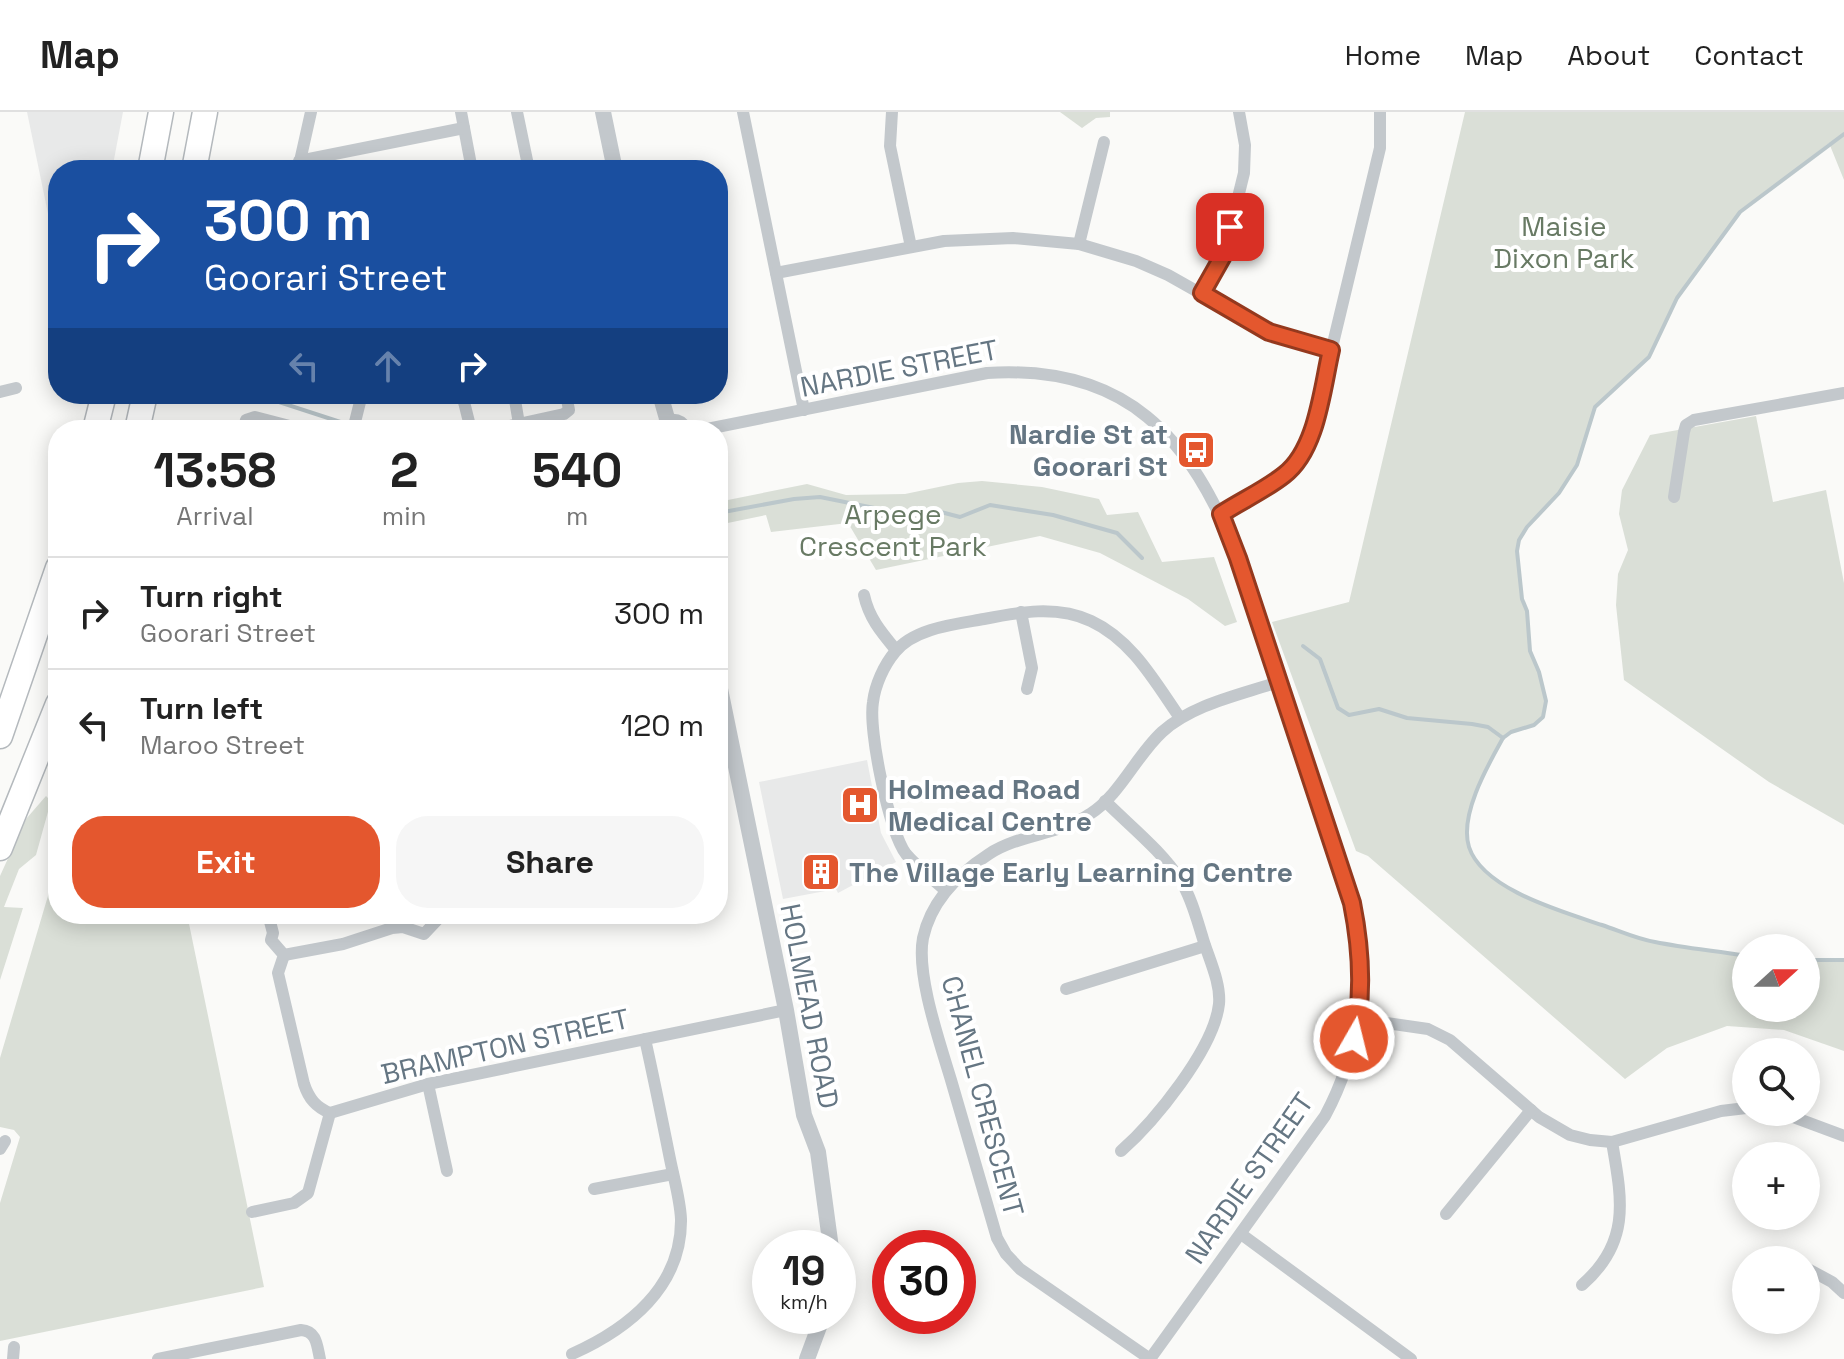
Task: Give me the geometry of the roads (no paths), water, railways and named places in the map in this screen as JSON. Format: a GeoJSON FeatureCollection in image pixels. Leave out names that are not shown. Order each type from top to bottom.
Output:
{"type":"FeatureCollection","features":[{"type":"Feature","properties":{"kind":"highway"},"geometry":{"type":"LineString","coordinates":[[152,160],[161,112]]}},
{"type":"Feature","properties":{"kind":"highway"},"geometry":{"type":"LineString","coordinates":[[196,160],[205,112]]}},
{"type":"Feature","properties":{"kind":"highway"},"geometry":{"type":"LineString","coordinates":[[0,736],[48,602]]}},
{"type":"Feature","properties":{"kind":"highway"},"geometry":{"type":"LineString","coordinates":[[0,848],[48,733]]}},
{"type":"Feature","properties":{"kind":"street"},"geometry":{"type":"LineString","coordinates":[[299,160],[311,112]]}},
{"type":"Feature","properties":{"kind":"street"},"geometry":{"type":"LineString","coordinates":[[461,112],[470,160]]}},
{"type":"Feature","properties":{"kind":"street"},"geometry":{"type":"LineString","coordinates":[[517,112],[527,160]]}},
{"type":"Feature","properties":{"kind":"street"},"geometry":{"type":"LineString","coordinates":[[603,112],[613,160]]}},
{"type":"Feature","properties":{"kind":"street"},"geometry":{"type":"LineString","coordinates":[[743,112],[804,410]]}},
{"type":"Feature","properties":{"kind":"street"},"geometry":{"type":"LineString","coordinates":[[892,112],[890,146],[911,247]]}},
{"type":"Feature","properties":{"kind":"street"},"geometry":{"type":"LineString","coordinates":[[1202,293],[1224,254],[1244,173],[1245,145],[1239,112]]}},
{"type":"Feature","properties":{"kind":"street"},"geometry":{"type":"LineString","coordinates":[[1221,514],[1285,474],[1303,456],[1311,435],[1380,148],[1380,112]]}},
{"type":"Feature","properties":{"kind":"street"},"geometry":{"type":"LineString","coordinates":[[320,160],[464,128]]}},
{"type":"Feature","properties":{"kind":"street"},"geometry":{"type":"LineString","coordinates":[[1079,244],[1104,142]]}},
{"type":"Feature","properties":{"kind":"street"},"geometry":{"type":"LineString","coordinates":[[776,273],[911,247],[981,238],[1038,239],[1079,244],[1136,261],[1202,293],[1269,332],[1331,350]]}},
{"type":"Feature","properties":{"kind":"street","name":"NARDIE STREET"},"geometry":{"type":"LineString","coordinates":[[728,425],[987,373],[1022,370],[1061,375],[1097,387],[1154,422],[1181,449],[1200,475],[1221,514],[1352,903],[1360,953],[1359,1019],[1342,1080],[1325,1116],[1150,1359]]}},
{"type":"Feature","properties":{"kind":"street"},"geometry":{"type":"LineString","coordinates":[[0,392],[16,388]]}},
{"type":"Feature","properties":{"kind":"street"},"geometry":{"type":"LineString","coordinates":[[1674,497],[1684,432],[1686,425],[1694,420],[1844,393]]}},
{"type":"Feature","properties":{"kind":"street"},"geometry":{"type":"LineString","coordinates":[[537,420],[564,414],[569,410],[568,404]]}},
{"type":"Feature","properties":{"kind":"street"},"geometry":{"type":"LineString","coordinates":[[246,420],[255,417],[267,420]]}},
{"type":"Feature","properties":{"kind":"street"},"geometry":{"type":"LineString","coordinates":[[864,595],[867,610],[877,628],[896,650]]}},
{"type":"Feature","properties":{"kind":"street"},"geometry":{"type":"LineString","coordinates":[[1021,612],[1032,668],[1027,689]]}},
{"type":"Feature","properties":{"kind":"street"},"geometry":{"type":"LineString","coordinates":[[946,891],[906,854],[893,828],[871,722],[873,700],[881,674],[896,650],[920,635],[942,627],[1021,612],[1060,613],[1090,620],[1116,636],[1138,657],[1180,718]]}},
{"type":"Feature","properties":{"kind":"street","name":"CHANEL CRESCENT"},"geometry":{"type":"LineString","coordinates":[[1150,1359],[1020,1269],[997,1238],[933,1019],[922,941],[935,904],[989,854],[1007,844],[1076,822],[1093,813],[1161,733],[1180,718],[1278,682]]}},
{"type":"Feature","properties":{"kind":"street","name":"HOLMEAD ROAD"},"geometry":{"type":"LineString","coordinates":[[728,728],[806,1124],[818,1152],[829,1230]]}},
{"type":"Feature","properties":{"kind":"street"},"geometry":{"type":"LineString","coordinates":[[1105,801],[1182,882],[1217,983],[1219,1002],[1206,1046],[1141,1133],[1121,1151]]}},
{"type":"Feature","properties":{"kind":"street"},"geometry":{"type":"LineString","coordinates":[[271,924],[273,943],[284,955]]}},
{"type":"Feature","properties":{"kind":"street"},"geometry":{"type":"LineString","coordinates":[[284,955],[343,944],[392,928],[403,927],[424,934],[433,924]]}},
{"type":"Feature","properties":{"kind":"street"},"geometry":{"type":"LineString","coordinates":[[1066,989],[1205,946]]}},
{"type":"Feature","properties":{"kind":"street"},"geometry":{"type":"LineString","coordinates":[[252,1212],[294,1203],[308,1193],[330,1113],[319,1108],[309,1097],[304,1084],[283,983],[278,973],[284,955]]}},
{"type":"Feature","properties":{"kind":"street","name":"BRAMPTON STREET"},"geometry":{"type":"LineString","coordinates":[[330,1113],[428,1084],[786,1010]]}},
{"type":"Feature","properties":{"kind":"street"},"geometry":{"type":"LineString","coordinates":[[1359,1019],[1428,1029],[1450,1040],[1531,1110],[1553,1127],[1570,1135],[1612,1142],[1732,1110]]}},
{"type":"Feature","properties":{"kind":"street"},"geometry":{"type":"LineString","coordinates":[[572,1354],[616,1331],[639,1314],[656,1294],[677,1251],[681,1222],[645,1039]]}},
{"type":"Feature","properties":{"kind":"street"},"geometry":{"type":"LineString","coordinates":[[428,1084],[447,1171]]}},
{"type":"Feature","properties":{"kind":"street"},"geometry":{"type":"LineString","coordinates":[[1446,1214],[1531,1110]]}},
{"type":"Feature","properties":{"kind":"street"},"geometry":{"type":"LineString","coordinates":[[1817,1126],[1844,1136]]}},
{"type":"Feature","properties":{"kind":"street"},"geometry":{"type":"LineString","coordinates":[[1582,1285],[1604,1262],[1619,1227],[1621,1193],[1612,1142]]}},
{"type":"Feature","properties":{"kind":"street"},"geometry":{"type":"LineString","coordinates":[[594,1189],[673,1174]]}},
{"type":"Feature","properties":{"kind":"street"},"geometry":{"type":"LineString","coordinates":[[1241,1234],[1411,1359]]}},
{"type":"Feature","properties":{"kind":"street"},"geometry":{"type":"LineString","coordinates":[[1820,1276],[1844,1293]]}},
{"type":"Feature","properties":{"kind":"street"},"geometry":{"type":"LineString","coordinates":[[158,1359],[308,1330],[314,1334],[320,1359]]}},
{"type":"Feature","properties":{"kind":"street"},"geometry":{"type":"LineString","coordinates":[[807,1359],[816,1334]]}},
{"type":"Feature","properties":{"kind":"waterway"},"geometry":{"type":"LineString","coordinates":[[1732,954],[1642,939],[1526,897],[1490,876],[1477,862],[1469,847],[1468,820],[1477,791],[1503,738],[1511,732],[1534,725],[1543,717],[1546,701],[1530,651],[1517,551],[1519,540],[1559,493],[1577,465],[1595,407],[1649,357],[1677,298],[1740,212],[1844,134]]}},
{"type":"Feature","properties":{"kind":"waterway"},"geometry":{"type":"LineString","coordinates":[[285,404],[334,420]]}},
{"type":"Feature","properties":{"kind":"waterway"},"geometry":{"type":"LineString","coordinates":[[728,511],[820,497],[909,515],[937,511],[960,517],[990,505],[1053,515],[1117,533],[1142,558]]}},
{"type":"Feature","properties":{"kind":"waterway"},"geometry":{"type":"LineString","coordinates":[[1303,646],[1320,659],[1338,708],[1349,715],[1379,709],[1407,718],[1488,727],[1503,738]]}},
{"type":"Feature","properties":{"kind":"waterway"},"geometry":{"type":"LineString","coordinates":[[1820,960],[1844,960]]}},
{"type":"Feature","properties":{"kind":"place","name":"Nardie St at Goorari St"},"geometry":{"type":"Point","coordinates":[1196,450]}},
{"type":"Feature","properties":{"kind":"place","name":"Holmead Road Medical Centre"},"geometry":{"type":"Point","coordinates":[860,805]}},
{"type":"Feature","properties":{"kind":"place","name":"The Village Early Learning Centre"},"geometry":{"type":"Point","coordinates":[821,872]}},
{"type":"Feature","properties":{"kind":"park label","name":"Maisie Dixon Park"},"geometry":{"type":"Point","coordinates":[1564,242]}},
{"type":"Feature","properties":{"kind":"park label","name":"Arpege Crescent Park"},"geometry":{"type":"Point","coordinates":[893,530]}}]}
